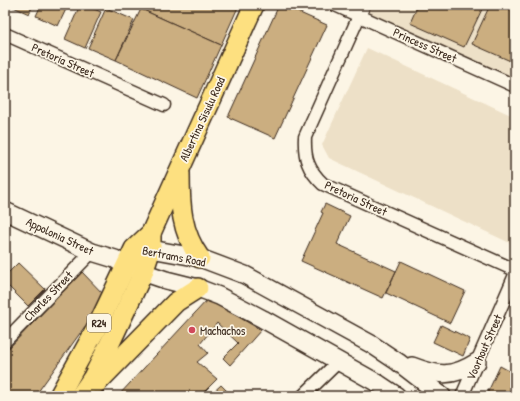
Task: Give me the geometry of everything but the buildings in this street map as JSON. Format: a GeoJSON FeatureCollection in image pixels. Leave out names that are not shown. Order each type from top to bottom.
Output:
{"type":"FeatureCollection","features":[{"type":"Feature","properties":{"kind":"main road","name":"Albertina Sisulu Road"},"geometry":{"type":"LineString","coordinates":[[80,396],[93,377],[143,273],[145,243],[254,5]]}},
{"type":"Feature","properties":{"kind":"main road"},"geometry":{"type":"LineString","coordinates":[[180,166],[180,192],[183,220],[189,240],[200,258]]}},
{"type":"Feature","properties":{"kind":"main road","name":"Appolonia Street"},"geometry":{"type":"LineString","coordinates":[[5,211],[92,252],[120,263]]}},
{"type":"Feature","properties":{"kind":"main road","name":"Albertina Sisulu Road"},"geometry":{"type":"LineString","coordinates":[[59,396],[95,332],[120,263],[145,243]]}},
{"type":"Feature","properties":{"kind":"main road","name":"Bertrams Road"},"geometry":{"type":"LineString","coordinates":[[145,243],[200,258],[245,275],[364,340],[398,362],[442,396]]}},
{"type":"Feature","properties":{"kind":"main road","name":"Bertrams Road"},"geometry":{"type":"LineString","coordinates":[[120,263],[143,273],[198,288],[236,304],[339,361],[397,396]]}},
{"type":"Feature","properties":{"kind":"main road"},"geometry":{"type":"LineString","coordinates":[[86,396],[110,368],[176,302],[198,288]]}},
{"type":"Feature","properties":{"kind":"main road"},"geometry":{"type":"LineString","coordinates":[[398,362],[432,372],[447,374],[465,370],[477,362]]}},
{"type":"Feature","properties":{"kind":"street","name":"Princess Street"},"geometry":{"type":"LineString","coordinates":[[335,5],[361,10],[515,86]]}},
{"type":"Feature","properties":{"kind":"street","name":"Pretoria Street"},"geometry":{"type":"LineString","coordinates":[[361,10],[305,137],[304,149],[311,172],[323,184],[514,278]]}},
{"type":"Feature","properties":{"kind":"street","name":"Pretoria Street"},"geometry":{"type":"LineString","coordinates":[[5,34],[164,105]]}},
{"type":"Feature","properties":{"kind":"street","name":"Charles Street"},"geometry":{"type":"LineString","coordinates":[[5,340],[92,252]]}},
{"type":"Feature","properties":{"kind":"street","name":"Voorhout Street"},"geometry":{"type":"LineString","coordinates":[[462,396],[514,278]]}},
{"type":"Feature","properties":{"kind":"street"},"geometry":{"type":"LineString","coordinates":[[304,396],[339,361]]}},
{"type":"Feature","properties":{"kind":"shaded area"},"geometry":{"type":"Polygon","coordinates":[[[330,5],[515,5],[515,86],[330,5]]]}},
{"type":"Feature","properties":{"kind":"shaded area"},"geometry":{"type":"Polygon","coordinates":[[[367,48],[515,117],[515,232],[510,243],[329,158],[322,145],[367,48]]]}},
{"type":"Feature","properties":{"kind":"place","name":"Machachos"},"geometry":{"type":"Point","coordinates":[192,330]}}]}
